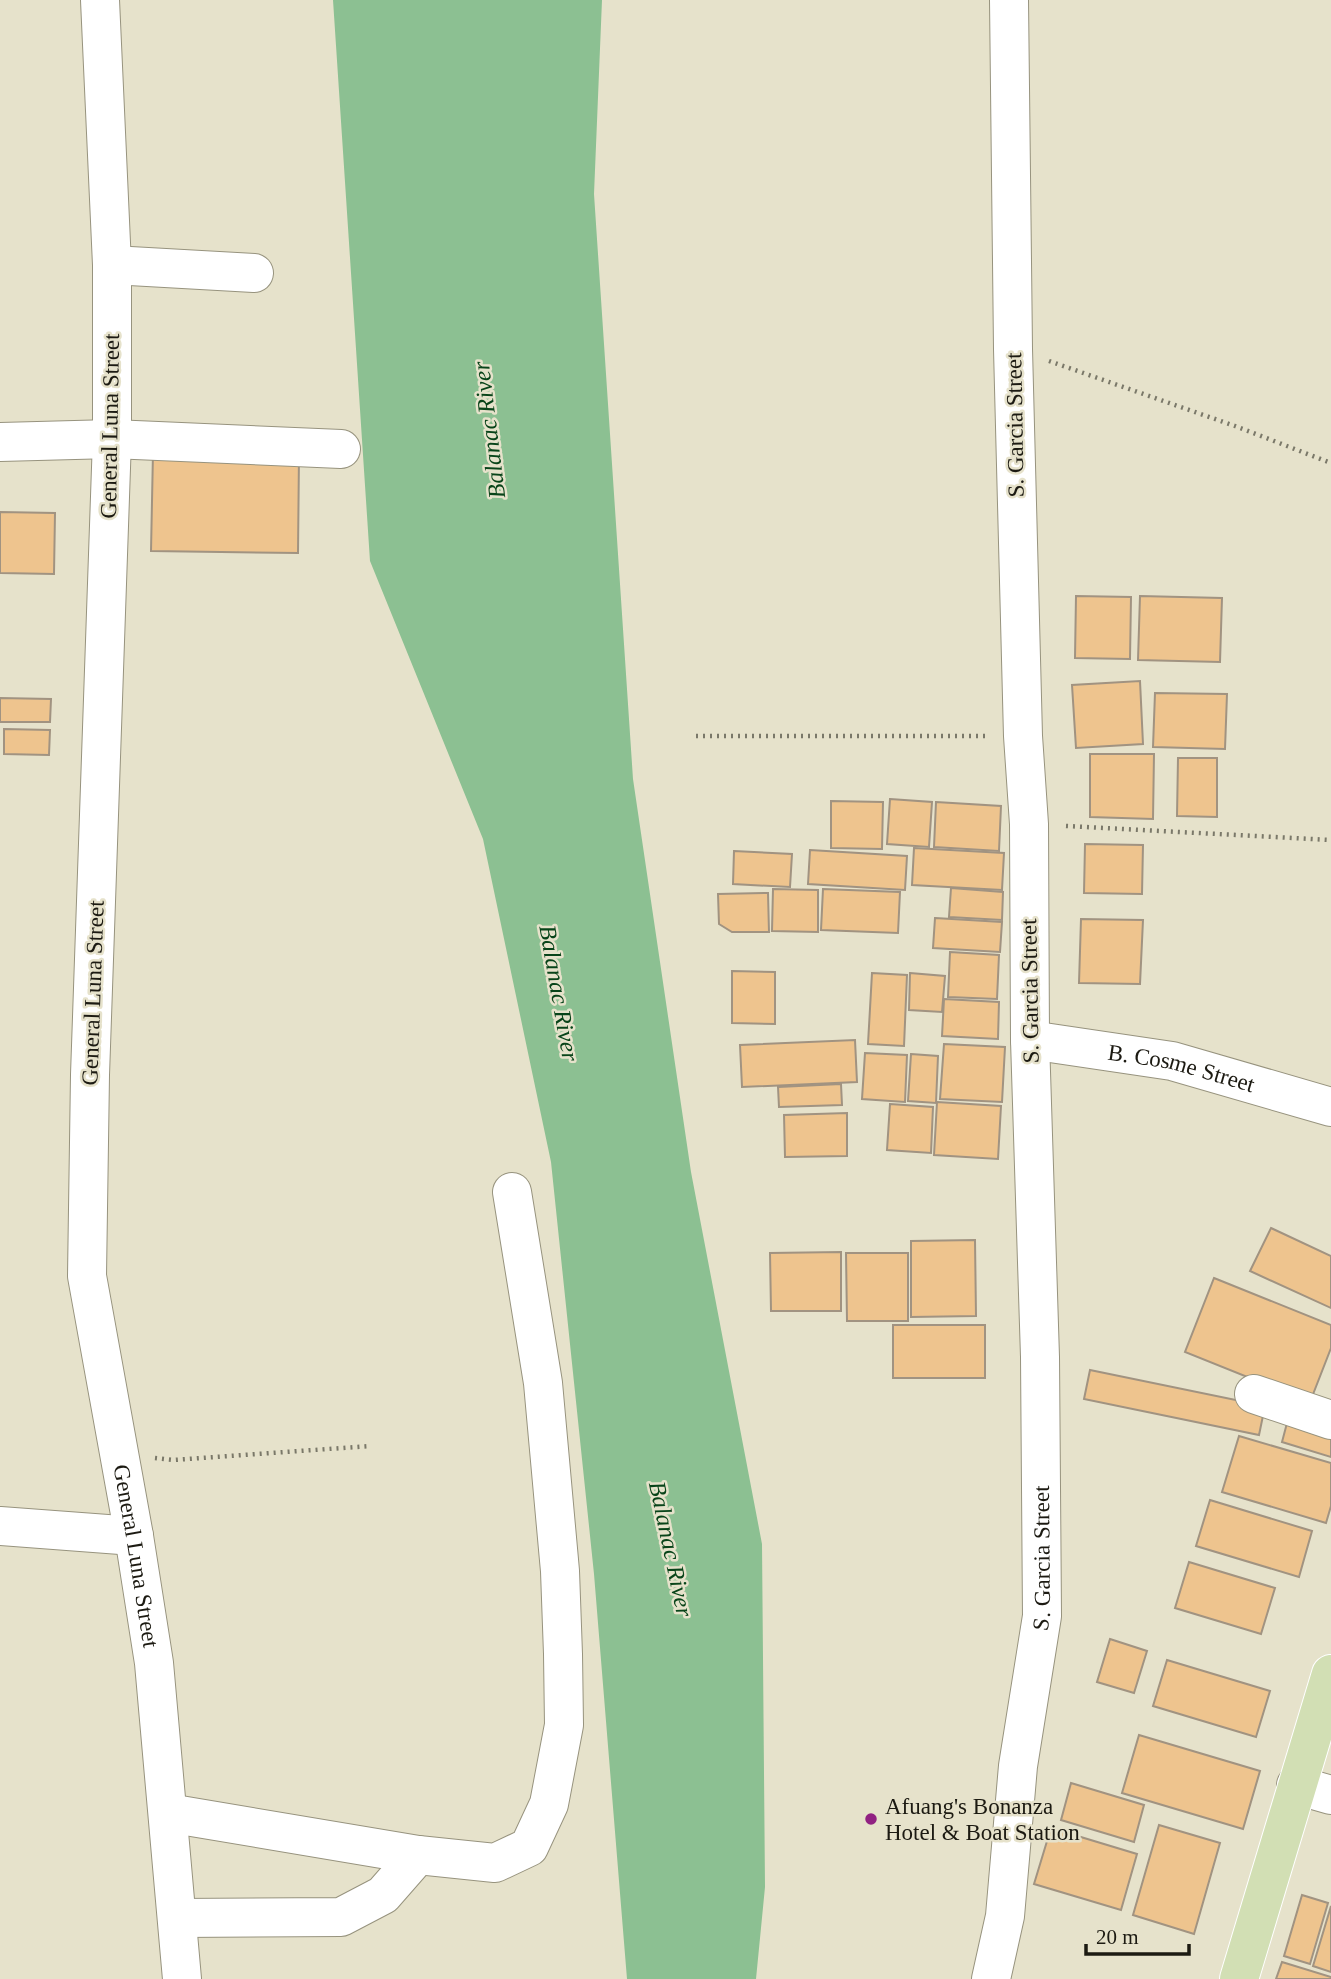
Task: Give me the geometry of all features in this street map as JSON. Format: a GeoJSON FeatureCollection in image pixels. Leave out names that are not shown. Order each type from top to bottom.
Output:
{"type":"FeatureCollection","features":[{"type":"Feature","properties":{"kind":"main road"},"geometry":{"type":"LineString","coordinates":[[1240,1979],[1314,1790],[1331,1674]]}},
{"type":"Feature","properties":{"kind":"street","name":"General Luna Street"},"geometry":{"type":"LineString","coordinates":[[100,0],[112,265],[112,439],[91,1061],[87,1276],[154,1663],[182,1979]]}},
{"type":"Feature","properties":{"kind":"street","name":"S. Garcia Street"},"geometry":{"type":"LineString","coordinates":[[991,1979],[1004,1916],[1018,1766],[1042,1616],[1040,1357],[1030,1040],[1029,824],[1023,736],[1013,349],[1009,0]]}},
{"type":"Feature","properties":{"kind":"street"},"geometry":{"type":"LineString","coordinates":[[112,265],[254,273]]}},
{"type":"Feature","properties":{"kind":"street"},"geometry":{"type":"LineString","coordinates":[[0,442],[112,439],[341,449]]}},
{"type":"Feature","properties":{"kind":"street","name":"B. Cosme Street"},"geometry":{"type":"LineString","coordinates":[[1030,1040],[1172,1061],[1331,1107]]}},
{"type":"Feature","properties":{"kind":"street"},"geometry":{"type":"LineString","coordinates":[[168,1814],[418,1855],[495,1863],[529,1847],[549,1804],[564,1725],[560,1571],[543,1383],[512,1192]]}},
{"type":"Feature","properties":{"kind":"street"},"geometry":{"type":"LineString","coordinates":[[1254,1394],[1331,1420]]}},
{"type":"Feature","properties":{"kind":"street"},"geometry":{"type":"LineString","coordinates":[[0,1525],[134,1536]]}},
{"type":"Feature","properties":{"kind":"street"},"geometry":{"type":"LineString","coordinates":[[177,1918],[341,1917],[383,1895],[418,1855]]}},
{"type":"Feature","properties":{"kind":"path"},"geometry":{"type":"LineString","coordinates":[[1013,349],[1235,426],[1331,463]]}},
{"type":"Feature","properties":{"kind":"path"},"geometry":{"type":"LineString","coordinates":[[696,736],[1023,736]]}},
{"type":"Feature","properties":{"kind":"path"},"geometry":{"type":"LineString","coordinates":[[1029,824],[1331,840]]}},
{"type":"Feature","properties":{"kind":"path"},"geometry":{"type":"LineString","coordinates":[[119,1453],[173,1460],[370,1446]]}},
{"type":"Feature","properties":{"kind":"water","name":"Balanac River"},"geometry":{"type":"Polygon","coordinates":[[[333,0],[602,0],[594,194],[633,779],[691,1172],[762,1544],[765,1887],[756,1979],[627,1979],[594,1574],[551,1162],[483,839],[370,561],[333,0]]]}},
{"type":"Feature","properties":{"kind":"building"},"geometry":{"type":"Polygon","coordinates":[[[153,452],[299,455],[298,553],[151,551],[153,452]]]}},
{"type":"Feature","properties":{"kind":"building"},"geometry":{"type":"Polygon","coordinates":[[[0,512],[55,513],[54,574],[0,573],[0,512]]]}},
{"type":"Feature","properties":{"kind":"building"},"geometry":{"type":"Polygon","coordinates":[[[1076,596],[1131,597],[1130,659],[1075,658],[1076,596]]]}},
{"type":"Feature","properties":{"kind":"building"},"geometry":{"type":"Polygon","coordinates":[[[1140,596],[1222,598],[1220,662],[1138,660],[1140,596]]]}},
{"type":"Feature","properties":{"kind":"building"},"geometry":{"type":"Polygon","coordinates":[[[1140,681],[1143,744],[1076,748],[1072,685],[1140,681]]]}},
{"type":"Feature","properties":{"kind":"building"},"geometry":{"type":"Polygon","coordinates":[[[1155,693],[1227,694],[1225,749],[1153,747],[1155,693]]]}},
{"type":"Feature","properties":{"kind":"building"},"geometry":{"type":"Polygon","coordinates":[[[0,698],[51,699],[50,722],[0,722],[0,698]]]}},
{"type":"Feature","properties":{"kind":"building"},"geometry":{"type":"Polygon","coordinates":[[[4,729],[50,730],[49,755],[4,754],[4,729]]]}},
{"type":"Feature","properties":{"kind":"building"},"geometry":{"type":"Polygon","coordinates":[[[1090,754],[1154,754],[1153,819],[1090,817],[1090,754]]]}},
{"type":"Feature","properties":{"kind":"building"},"geometry":{"type":"Polygon","coordinates":[[[1178,758],[1217,758],[1217,817],[1177,816],[1178,758]]]}},
{"type":"Feature","properties":{"kind":"building"},"geometry":{"type":"Polygon","coordinates":[[[890,799],[932,802],[929,847],[887,844],[890,799]]]}},
{"type":"Feature","properties":{"kind":"building"},"geometry":{"type":"Polygon","coordinates":[[[831,801],[883,802],[882,849],[831,848],[831,801]]]}},
{"type":"Feature","properties":{"kind":"building"},"geometry":{"type":"Polygon","coordinates":[[[936,802],[1001,806],[999,851],[934,847],[936,802]]]}},
{"type":"Feature","properties":{"kind":"building"},"geometry":{"type":"Polygon","coordinates":[[[1085,844],[1143,845],[1142,894],[1084,893],[1085,844]]]}},
{"type":"Feature","properties":{"kind":"building"},"geometry":{"type":"Polygon","coordinates":[[[914,848],[1004,853],[1002,890],[912,885],[914,848]]]}},
{"type":"Feature","properties":{"kind":"building"},"geometry":{"type":"Polygon","coordinates":[[[810,850],[907,856],[905,890],[808,884],[810,850]]]}},
{"type":"Feature","properties":{"kind":"building"},"geometry":{"type":"Polygon","coordinates":[[[734,851],[792,854],[790,887],[733,884],[734,851]]]}},
{"type":"Feature","properties":{"kind":"building"},"geometry":{"type":"Polygon","coordinates":[[[951,888],[1003,892],[1002,920],[949,917],[951,888]]]}},
{"type":"Feature","properties":{"kind":"building"},"geometry":{"type":"Polygon","coordinates":[[[773,889],[818,890],[818,932],[772,931],[773,889]]]}},
{"type":"Feature","properties":{"kind":"building"},"geometry":{"type":"Polygon","coordinates":[[[823,889],[900,892],[898,933],[821,930],[823,889]]]}},
{"type":"Feature","properties":{"kind":"building"},"geometry":{"type":"Polygon","coordinates":[[[768,893],[769,932],[732,932],[719,924],[718,894],[768,893]]]}},
{"type":"Feature","properties":{"kind":"building"},"geometry":{"type":"Polygon","coordinates":[[[935,918],[1002,922],[1000,952],[933,948],[935,918]]]}},
{"type":"Feature","properties":{"kind":"building"},"geometry":{"type":"Polygon","coordinates":[[[1081,919],[1143,920],[1140,984],[1079,983],[1081,919]]]}},
{"type":"Feature","properties":{"kind":"building"},"geometry":{"type":"Polygon","coordinates":[[[950,952],[999,955],[997,999],[948,997],[950,952]]]}},
{"type":"Feature","properties":{"kind":"building"},"geometry":{"type":"Polygon","coordinates":[[[732,971],[775,972],[775,1024],[732,1023],[732,971]]]}},
{"type":"Feature","properties":{"kind":"building"},"geometry":{"type":"Polygon","coordinates":[[[872,973],[907,975],[904,1046],[868,1044],[872,973]]]}},
{"type":"Feature","properties":{"kind":"building"},"geometry":{"type":"Polygon","coordinates":[[[910,973],[945,976],[942,1012],[909,1010],[910,973]]]}},
{"type":"Feature","properties":{"kind":"building"},"geometry":{"type":"Polygon","coordinates":[[[944,999],[999,1002],[998,1039],[942,1036],[944,999]]]}},
{"type":"Feature","properties":{"kind":"building"},"geometry":{"type":"Polygon","coordinates":[[[855,1040],[857,1082],[742,1087],[740,1045],[855,1040]]]}},
{"type":"Feature","properties":{"kind":"building"},"geometry":{"type":"Polygon","coordinates":[[[944,1044],[1005,1047],[1002,1102],[940,1099],[944,1044]]]}},
{"type":"Feature","properties":{"kind":"building"},"geometry":{"type":"Polygon","coordinates":[[[865,1053],[907,1055],[905,1102],[862,1099],[865,1053]]]}},
{"type":"Feature","properties":{"kind":"building"},"geometry":{"type":"Polygon","coordinates":[[[911,1054],[938,1056],[936,1103],[908,1101],[911,1054]]]}},
{"type":"Feature","properties":{"kind":"building"},"geometry":{"type":"Polygon","coordinates":[[[841,1084],[842,1105],[779,1107],[778,1087],[841,1084]]]}},
{"type":"Feature","properties":{"kind":"building"},"geometry":{"type":"Polygon","coordinates":[[[937,1102],[1001,1106],[998,1159],[934,1155],[937,1102]]]}},
{"type":"Feature","properties":{"kind":"building"},"geometry":{"type":"Polygon","coordinates":[[[890,1104],[933,1107],[931,1153],[887,1150],[890,1104]]]}},
{"type":"Feature","properties":{"kind":"building"},"geometry":{"type":"Polygon","coordinates":[[[847,1113],[847,1156],[785,1157],[784,1115],[847,1113]]]}},
{"type":"Feature","properties":{"kind":"building"},"geometry":{"type":"Polygon","coordinates":[[[1271,1228],[1331,1256],[1331,1308],[1250,1271],[1271,1228]]]}},
{"type":"Feature","properties":{"kind":"building"},"geometry":{"type":"Polygon","coordinates":[[[975,1240],[976,1316],[911,1317],[911,1241],[975,1240]]]}},
{"type":"Feature","properties":{"kind":"building"},"geometry":{"type":"Polygon","coordinates":[[[841,1252],[841,1311],[771,1311],[770,1253],[841,1252]]]}},
{"type":"Feature","properties":{"kind":"building"},"geometry":{"type":"Polygon","coordinates":[[[846,1253],[908,1253],[908,1321],[847,1321],[846,1253]]]}},
{"type":"Feature","properties":{"kind":"building"},"geometry":{"type":"Polygon","coordinates":[[[1214,1278],[1331,1325],[1331,1348],[1310,1402],[1185,1352],[1214,1278]]]}},
{"type":"Feature","properties":{"kind":"building"},"geometry":{"type":"Polygon","coordinates":[[[893,1325],[985,1325],[985,1378],[893,1378],[893,1325]]]}},
{"type":"Feature","properties":{"kind":"building"},"geometry":{"type":"Polygon","coordinates":[[[1090,1370],[1265,1406],[1259,1435],[1084,1399],[1090,1370]]]}},
{"type":"Feature","properties":{"kind":"building"},"geometry":{"type":"Polygon","coordinates":[[[1287,1423],[1331,1436],[1331,1457],[1282,1442],[1287,1423]]]}},
{"type":"Feature","properties":{"kind":"building"},"geometry":{"type":"Polygon","coordinates":[[[1239,1436],[1331,1463],[1331,1506],[1326,1523],[1222,1492],[1239,1436]]]}},
{"type":"Feature","properties":{"kind":"building"},"geometry":{"type":"Polygon","coordinates":[[[1210,1500],[1312,1531],[1299,1577],[1196,1546],[1210,1500]]]}},
{"type":"Feature","properties":{"kind":"building"},"geometry":{"type":"Polygon","coordinates":[[[1189,1562],[1275,1588],[1261,1634],[1175,1608],[1189,1562]]]}},
{"type":"Feature","properties":{"kind":"building"},"geometry":{"type":"Polygon","coordinates":[[[1110,1639],[1147,1651],[1134,1693],[1097,1682],[1110,1639]]]}},
{"type":"Feature","properties":{"kind":"building"},"geometry":{"type":"Polygon","coordinates":[[[1167,1660],[1270,1691],[1256,1737],[1153,1706],[1167,1660]]]}},
{"type":"Feature","properties":{"kind":"building"},"geometry":{"type":"Polygon","coordinates":[[[1139,1735],[1260,1771],[1243,1829],[1122,1793],[1139,1735]]]}},
{"type":"Feature","properties":{"kind":"building"},"geometry":{"type":"Polygon","coordinates":[[[1071,1783],[1144,1805],[1134,1842],[1061,1820],[1071,1783]]]}},
{"type":"Feature","properties":{"kind":"building"},"geometry":{"type":"Polygon","coordinates":[[[1159,1825],[1220,1843],[1194,1934],[1133,1915],[1159,1825]]]}},
{"type":"Feature","properties":{"kind":"building"},"geometry":{"type":"Polygon","coordinates":[[[1051,1828],[1137,1854],[1121,1910],[1034,1884],[1051,1828]]]}},
{"type":"Feature","properties":{"kind":"building"},"geometry":{"type":"Polygon","coordinates":[[[1302,1895],[1328,1903],[1310,1964],[1284,1956],[1302,1895]]]}},
{"type":"Feature","properties":{"kind":"building"},"geometry":{"type":"Polygon","coordinates":[[[1331,1906],[1331,1972],[1313,1966],[1331,1906]]]}},
{"type":"Feature","properties":{"kind":"building"},"geometry":{"type":"Polygon","coordinates":[[[1282,1962],[1331,1977],[1331,1979],[1276,1979],[1282,1962]]]}},
{"type":"Feature","properties":{"kind":"place","name":"Afuang's Bonanza Hotel & Boat Station"},"geometry":{"type":"Point","coordinates":[871,1819]}}]}
